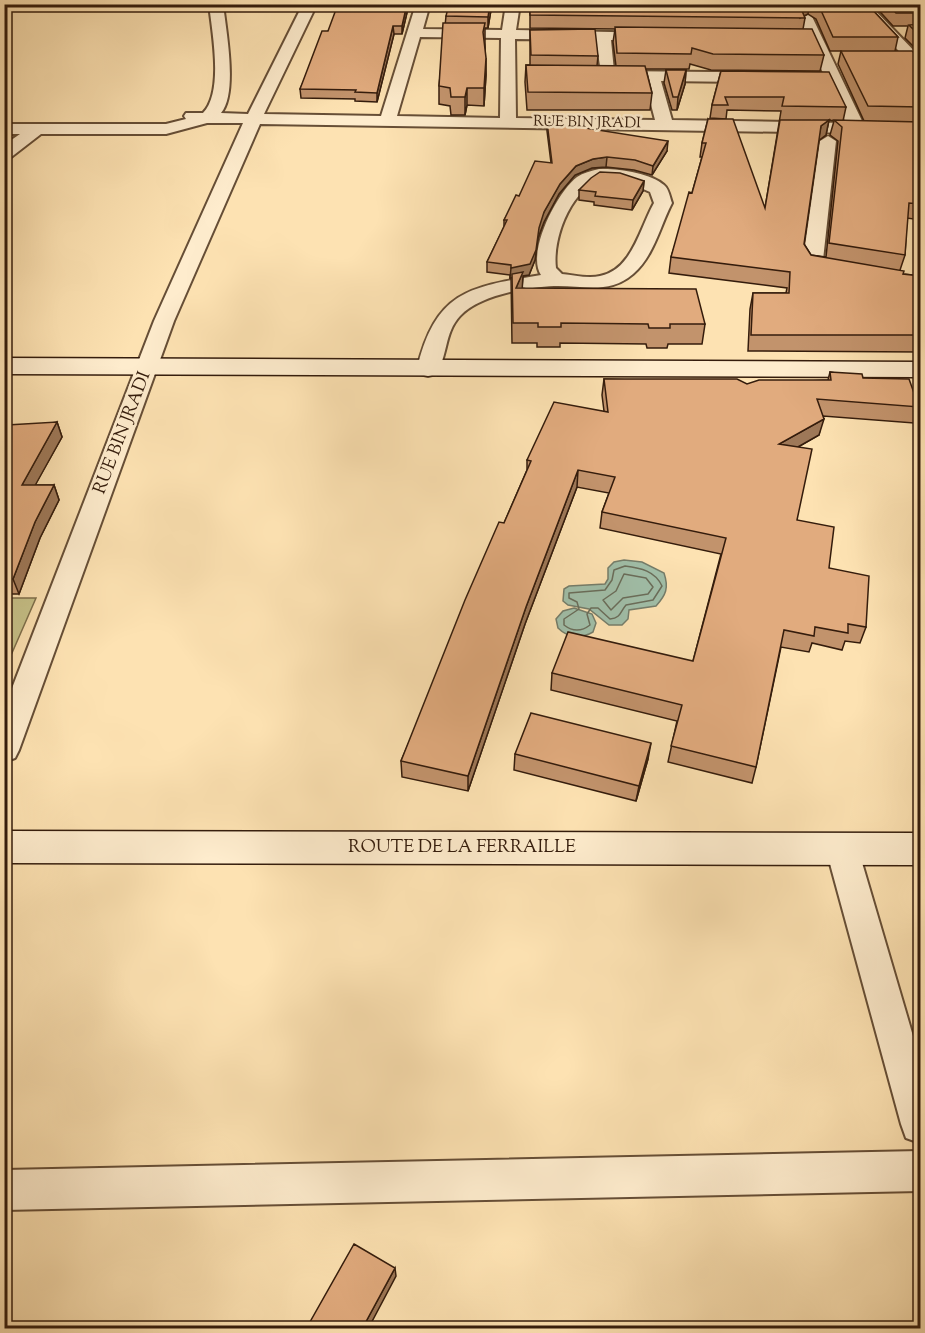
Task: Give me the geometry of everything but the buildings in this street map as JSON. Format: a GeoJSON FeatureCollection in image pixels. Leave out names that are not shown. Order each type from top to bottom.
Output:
{"type":"FeatureCollection","features":[{"type":"Feature","properties":{"kind":"street"},"geometry":{"type":"LineString","coordinates":[[178,114],[207,118],[217,108],[223,69],[216,4]]}},
{"type":"Feature","properties":{"kind":"street","name":"RUE BIN JRADI"},"geometry":{"type":"LineString","coordinates":[[4,750],[164,321],[253,120],[310,4]]}},
{"type":"Feature","properties":{"kind":"street"},"geometry":{"type":"LineString","coordinates":[[388,120],[423,4]]}},
{"type":"Feature","properties":{"kind":"street"},"geometry":{"type":"LineString","coordinates":[[508,121],[513,75],[508,34],[513,4]]}},
{"type":"Feature","properties":{"kind":"street"},"geometry":{"type":"LineString","coordinates":[[861,4],[917,62]]}},
{"type":"Feature","properties":{"kind":"street"},"geometry":{"type":"LineString","coordinates":[[796,7],[830,57],[834,78],[857,129]]}},
{"type":"Feature","properties":{"kind":"street"},"geometry":{"type":"LineString","coordinates":[[415,33],[603,35],[651,31],[673,36]]}},
{"type":"Feature","properties":{"kind":"street"},"geometry":{"type":"LineString","coordinates":[[887,32],[909,32]]}},
{"type":"Feature","properties":{"kind":"street"},"geometry":{"type":"LineString","coordinates":[[603,35],[601,76],[834,78]]}},
{"type":"Feature","properties":{"kind":"street"},"geometry":{"type":"LineString","coordinates":[[793,37],[816,38]]}},
{"type":"Feature","properties":{"kind":"street"},"geometry":{"type":"LineString","coordinates":[[744,57],[751,78]]}},
{"type":"Feature","properties":{"kind":"street"},"geometry":{"type":"LineString","coordinates":[[891,58],[917,62]]}},
{"type":"Feature","properties":{"kind":"street"},"geometry":{"type":"LineString","coordinates":[[652,77],[665,125]]}},
{"type":"Feature","properties":{"kind":"street","name":"RUE BIN JRADI"},"geometry":{"type":"LineString","coordinates":[[4,129],[166,129],[207,118],[921,129]]}},
{"type":"Feature","properties":{"kind":"street"},"geometry":{"type":"LineString","coordinates":[[4,154],[37,129]]}},
{"type":"Feature","properties":{"kind":"street"},"geometry":{"type":"LineString","coordinates":[[828,141],[813,260],[821,268],[854,273]]}},
{"type":"Feature","properties":{"kind":"street"},"geometry":{"type":"LineString","coordinates":[[428,369],[432,345],[439,328],[459,304],[473,296],[495,289],[557,280],[571,283],[606,282],[629,267],[640,254],[653,219],[663,203],[658,189],[629,176],[613,174],[588,177],[577,184],[569,194],[551,236],[547,253],[546,265],[549,273],[557,280]]}},
{"type":"Feature","properties":{"kind":"street"},"geometry":{"type":"LineString","coordinates":[[4,366],[921,370]]}},
{"type":"Feature","properties":{"kind":"street","name":"ROUTE DE LA FERRAILLE"},"geometry":{"type":"LineString","coordinates":[[4,847],[921,849]]}},
{"type":"Feature","properties":{"kind":"street"},"geometry":{"type":"LineString","coordinates":[[842,849],[921,1124]]}},
{"type":"Feature","properties":{"kind":"street"},"geometry":{"type":"LineString","coordinates":[[4,1190],[921,1171]]}},
{"type":"Feature","properties":{"kind":"shaded area"},"geometry":{"type":"Polygon","coordinates":[[[4,598],[36,598],[5,669],[4,598]]]}},
{"type":"Feature","properties":{"kind":"water"},"geometry":{"type":"Polygon","coordinates":[[[624,560],[642,562],[664,573],[666,591],[656,606],[629,610],[628,619],[622,625],[609,625],[589,609],[568,605],[563,601],[564,589],[569,586],[605,584],[608,579],[608,568],[614,562],[624,560]]]}},
{"type":"Feature","properties":{"kind":"water"},"geometry":{"type":"Polygon","coordinates":[[[574,608],[592,614],[596,623],[593,632],[584,636],[575,636],[566,634],[558,628],[556,619],[563,611],[574,608]]]}}]}
